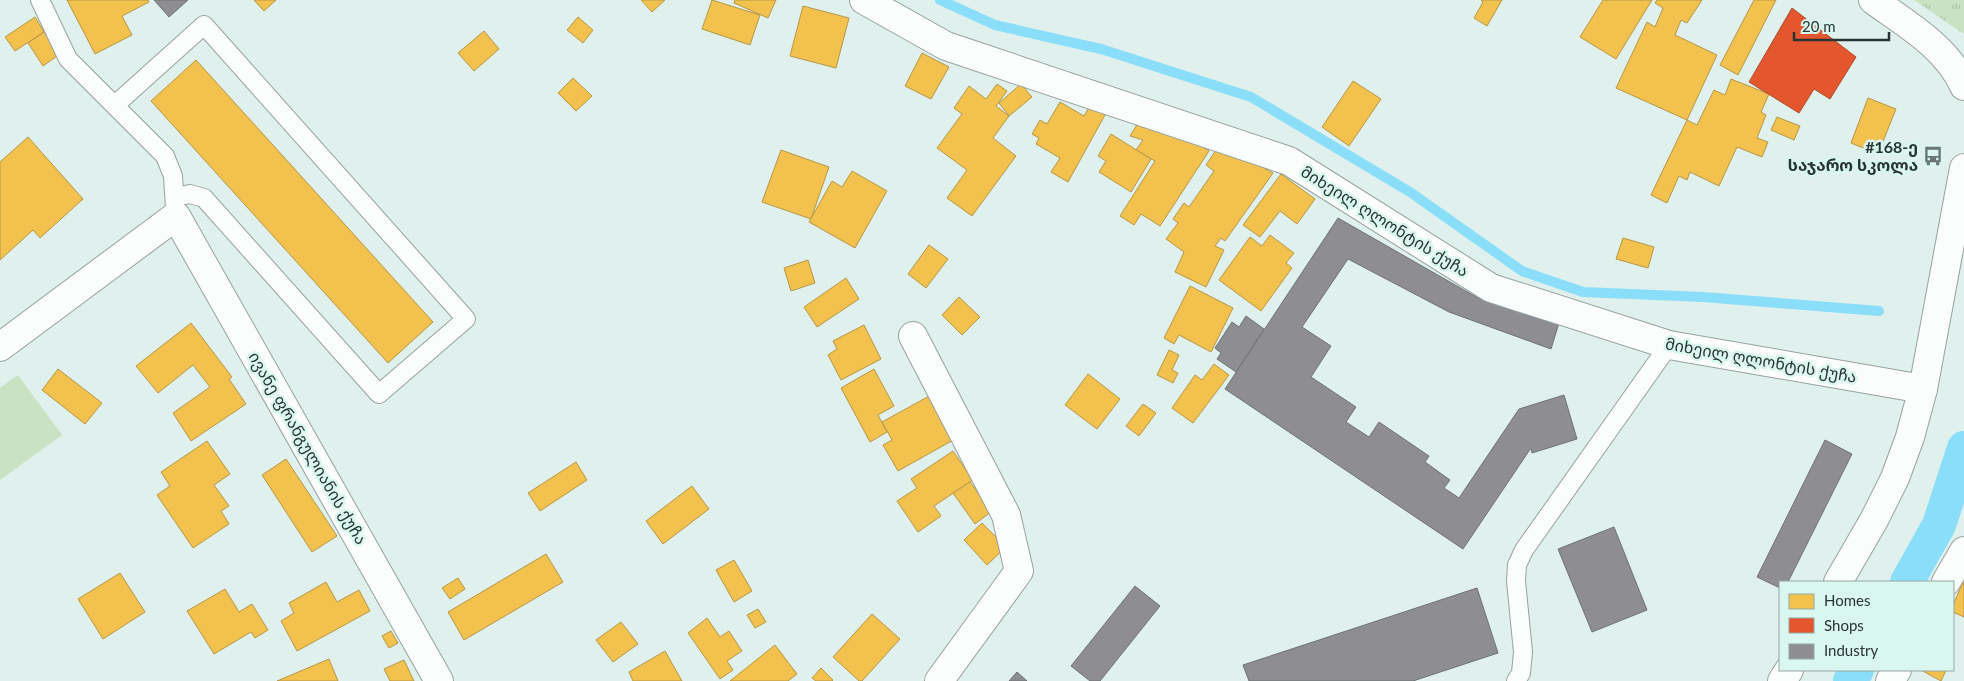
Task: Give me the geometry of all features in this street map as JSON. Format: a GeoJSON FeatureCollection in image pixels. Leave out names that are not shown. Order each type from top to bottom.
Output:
{"type":"FeatureCollection","features":[{"type":"Feature","properties":{"kind":"street","name":"მიხეილ ღლონტის ქუჩა"},"geometry":{"type":"LineString","coordinates":[[864,0],[946,46],[1289,161],[1491,288],[1669,345],[1923,389]]}},
{"type":"Feature","properties":{"kind":"street"},"geometry":{"type":"LineString","coordinates":[[1873,0],[1930,43],[1958,72],[1964,86]]}},
{"type":"Feature","properties":{"kind":"street"},"geometry":{"type":"LineString","coordinates":[[1839,581],[1874,520],[1895,478],[1910,437],[1923,389],[1964,168]]}},
{"type":"Feature","properties":{"kind":"street"},"geometry":{"type":"LineString","coordinates":[[0,347],[175,206]]}},
{"type":"Feature","properties":{"kind":"street","name":"ივანე ფრანგულიანის ქუჩა"},"geometry":{"type":"LineString","coordinates":[[175,206],[439,681]]}},
{"type":"Feature","properties":{"kind":"street"},"geometry":{"type":"LineString","coordinates":[[913,336],[1006,515],[1019,571],[939,681]]}},
{"type":"Feature","properties":{"kind":"street"},"geometry":{"type":"LineString","coordinates":[[1947,581],[1964,551]]}},
{"type":"Feature","properties":{"kind":"lane"},"geometry":{"type":"LineString","coordinates":[[40,0],[68,59],[165,156],[173,176],[175,206]]}},
{"type":"Feature","properties":{"kind":"lane"},"geometry":{"type":"LineString","coordinates":[[115,105],[204,25],[466,319],[379,394],[204,198],[190,194],[175,206]]}},
{"type":"Feature","properties":{"kind":"lane"},"geometry":{"type":"LineString","coordinates":[[1516,681],[1521,672],[1523,652],[1516,581],[1517,565],[1524,550],[1669,345]]}},
{"type":"Feature","properties":{"kind":"green space"},"geometry":{"type":"Polygon","coordinates":[[[1914,0],[1964,0],[1964,34],[1914,0]]]}},
{"type":"Feature","properties":{"kind":"green space"},"geometry":{"type":"Polygon","coordinates":[[[18,375],[62,435],[0,480],[0,388],[18,375]]]}},
{"type":"Feature","properties":{"kind":"building: Homes"},"geometry":{"type":"Polygon","coordinates":[[[67,0],[148,0],[149,2],[122,16],[132,35],[95,54],[67,0]]]}},
{"type":"Feature","properties":{"kind":"building: Homes"},"geometry":{"type":"Polygon","coordinates":[[[254,0],[276,0],[264,11],[254,0]]]}},
{"type":"Feature","properties":{"kind":"building: Homes"},"geometry":{"type":"Polygon","coordinates":[[[641,0],[665,0],[652,12],[641,0]]]}},
{"type":"Feature","properties":{"kind":"building: Homes"},"geometry":{"type":"Polygon","coordinates":[[[712,0],[760,15],[750,45],[702,29],[712,0]]]}},
{"type":"Feature","properties":{"kind":"building: Homes"},"geometry":{"type":"Polygon","coordinates":[[[735,0],[776,0],[768,18],[734,3],[735,0]]]}},
{"type":"Feature","properties":{"kind":"building: Homes"},"geometry":{"type":"Polygon","coordinates":[[[1481,0],[1502,0],[1487,26],[1474,18],[1483,2],[1481,0]]]}},
{"type":"Feature","properties":{"kind":"building: Homes"},"geometry":{"type":"Polygon","coordinates":[[[1603,0],[1652,0],[1616,59],[1580,37],[1603,0]]]}},
{"type":"Feature","properties":{"kind":"building: Homes"},"geometry":{"type":"Polygon","coordinates":[[[1657,0],[1702,0],[1687,23],[1681,20],[1675,35],[1717,55],[1687,120],[1616,88],[1647,22],[1655,27],[1663,8],[1655,3],[1657,0]]]}},
{"type":"Feature","properties":{"kind":"building: Homes"},"geometry":{"type":"Polygon","coordinates":[[[1754,0],[1776,0],[1738,75],[1720,65],[1754,0]]]}},
{"type":"Feature","properties":{"kind":"building: Homes"},"geometry":{"type":"Polygon","coordinates":[[[803,6],[849,18],[836,68],[790,56],[803,6]]]}},
{"type":"Feature","properties":{"kind":"building: Homes"},"geometry":{"type":"Polygon","coordinates":[[[35,17],[44,32],[15,51],[5,37],[35,17]]]}},
{"type":"Feature","properties":{"kind":"building: Homes"},"geometry":{"type":"Polygon","coordinates":[[[578,17],[593,30],[583,43],[567,30],[578,17]]]}},
{"type":"Feature","properties":{"kind":"building: Homes"},"geometry":{"type":"Polygon","coordinates":[[[484,31],[499,49],[474,71],[458,53],[484,31]]]}},
{"type":"Feature","properties":{"kind":"building: Homes"},"geometry":{"type":"Polygon","coordinates":[[[44,32],[60,54],[43,66],[28,43],[44,32]]]}},
{"type":"Feature","properties":{"kind":"building: Homes"},"geometry":{"type":"Polygon","coordinates":[[[922,53],[949,67],[931,99],[905,86],[922,53]]]}},
{"type":"Feature","properties":{"kind":"building: Homes"},"geometry":{"type":"Polygon","coordinates":[[[196,60],[433,322],[388,363],[151,101],[196,60]]]}},
{"type":"Feature","properties":{"kind":"building: Homes"},"geometry":{"type":"Polygon","coordinates":[[[573,78],[592,96],[576,111],[558,93],[573,78]]]}},
{"type":"Feature","properties":{"kind":"building: Homes"},"geometry":{"type":"Polygon","coordinates":[[[1731,79],[1769,94],[1761,112],[1766,115],[1757,138],[1768,142],[1762,157],[1737,147],[1719,186],[1690,172],[1687,180],[1679,176],[1667,203],[1651,195],[1687,120],[1697,125],[1714,90],[1725,95],[1731,79]]]}},
{"type":"Feature","properties":{"kind":"building: Homes"},"geometry":{"type":"Polygon","coordinates":[[[1353,81],[1381,99],[1349,146],[1322,127],[1353,81]]]}},
{"type":"Feature","properties":{"kind":"building: Homes"},"geometry":{"type":"Polygon","coordinates":[[[997,84],[1007,91],[996,106],[1009,116],[993,138],[1016,156],[972,216],[947,198],[967,170],[937,148],[962,114],[954,108],[969,86],[986,99],[997,84]]]}},
{"type":"Feature","properties":{"kind":"building: Homes"},"geometry":{"type":"Polygon","coordinates":[[[1021,84],[1032,97],[1009,116],[999,103],[1021,84]]]}},
{"type":"Feature","properties":{"kind":"building: Homes"},"geometry":{"type":"Polygon","coordinates":[[[1868,98],[1896,109],[1878,154],[1851,143],[1868,98]]]}},
{"type":"Feature","properties":{"kind":"building: Homes"},"geometry":{"type":"Polygon","coordinates":[[[1060,102],[1084,116],[1090,106],[1105,115],[1068,182],[1051,172],[1060,158],[1036,144],[1039,138],[1032,134],[1040,120],[1047,124],[1060,102]]]}},
{"type":"Feature","properties":{"kind":"building: Homes"},"geometry":{"type":"Polygon","coordinates":[[[1143,115],[1181,133],[1209,151],[1160,226],[1141,214],[1134,225],[1120,216],[1155,161],[1136,150],[1143,140],[1130,136],[1143,115]]]}},
{"type":"Feature","properties":{"kind":"building: Homes"},"geometry":{"type":"Polygon","coordinates":[[[1777,117],[1800,126],[1794,140],[1771,130],[1777,117]]]}},
{"type":"Feature","properties":{"kind":"building: Homes"},"geometry":{"type":"Polygon","coordinates":[[[1111,134],[1151,159],[1131,192],[1099,172],[1106,161],[1098,156],[1111,134]]]}},
{"type":"Feature","properties":{"kind":"building: Homes"},"geometry":{"type":"Polygon","coordinates":[[[28,137],[83,199],[40,238],[33,230],[0,260],[0,162],[28,137]]]}},
{"type":"Feature","properties":{"kind":"building: Homes"},"geometry":{"type":"Polygon","coordinates":[[[1220,144],[1273,173],[1225,241],[1221,238],[1215,246],[1224,250],[1206,287],[1175,272],[1184,252],[1166,239],[1178,223],[1173,219],[1184,203],[1189,207],[1214,171],[1206,165],[1220,144]]]}},
{"type":"Feature","properties":{"kind":"building: Homes"},"geometry":{"type":"Polygon","coordinates":[[[781,150],[829,167],[811,219],[762,202],[781,150]]]}},
{"type":"Feature","properties":{"kind":"building: Homes"},"geometry":{"type":"Polygon","coordinates":[[[852,171],[887,191],[855,248],[809,222],[832,181],[842,187],[852,171]]]}},
{"type":"Feature","properties":{"kind":"building: Homes"},"geometry":{"type":"Polygon","coordinates":[[[1281,174],[1315,199],[1297,224],[1280,211],[1260,237],[1243,225],[1281,174]]]}},
{"type":"Feature","properties":{"kind":"building: Homes"},"geometry":{"type":"Polygon","coordinates":[[[1270,235],[1294,253],[1286,263],[1292,268],[1261,311],[1219,280],[1250,237],[1262,246],[1270,235]]]}},
{"type":"Feature","properties":{"kind":"building: Homes"},"geometry":{"type":"Polygon","coordinates":[[[1623,238],[1654,247],[1648,268],[1616,259],[1623,238]]]}},
{"type":"Feature","properties":{"kind":"building: Homes"},"geometry":{"type":"Polygon","coordinates":[[[929,245],[948,259],[926,288],[908,274],[929,245]]]}},
{"type":"Feature","properties":{"kind":"building: Homes"},"geometry":{"type":"Polygon","coordinates":[[[808,260],[815,283],[791,291],[784,268],[808,260]]]}},
{"type":"Feature","properties":{"kind":"building: Homes"},"geometry":{"type":"Polygon","coordinates":[[[846,278],[859,299],[817,327],[804,307],[846,278]]]}},
{"type":"Feature","properties":{"kind":"building: Homes"},"geometry":{"type":"Polygon","coordinates":[[[1190,286],[1233,308],[1211,352],[1179,335],[1174,344],[1164,338],[1190,286]]]}},
{"type":"Feature","properties":{"kind":"building: Homes"},"geometry":{"type":"Polygon","coordinates":[[[959,297],[980,317],[962,335],[942,315],[959,297]]]}},
{"type":"Feature","properties":{"kind":"building: Homes"},"geometry":{"type":"Polygon","coordinates":[[[191,323],[232,377],[229,379],[246,404],[191,441],[173,413],[210,387],[193,365],[158,393],[136,366],[191,323]]]}},
{"type":"Feature","properties":{"kind":"building: Homes"},"geometry":{"type":"Polygon","coordinates":[[[864,325],[881,359],[841,380],[828,355],[837,349],[833,341],[864,325]]]}},
{"type":"Feature","properties":{"kind":"building: Homes"},"geometry":{"type":"Polygon","coordinates":[[[1169,350],[1179,355],[1172,370],[1178,373],[1173,383],[1157,375],[1169,350]]]}},
{"type":"Feature","properties":{"kind":"building: Homes"},"geometry":{"type":"Polygon","coordinates":[[[1214,364],[1229,375],[1193,423],[1172,408],[1195,375],[1202,380],[1214,364]]]}},
{"type":"Feature","properties":{"kind":"building: Homes"},"geometry":{"type":"Polygon","coordinates":[[[58,369],[102,403],[85,424],[42,390],[58,369]]]}},
{"type":"Feature","properties":{"kind":"building: Homes"},"geometry":{"type":"Polygon","coordinates":[[[874,369],[894,406],[878,415],[887,432],[870,442],[841,388],[874,369]]]}},
{"type":"Feature","properties":{"kind":"building: Homes"},"geometry":{"type":"Polygon","coordinates":[[[1088,374],[1120,399],[1097,429],[1065,405],[1088,374]]]}},
{"type":"Feature","properties":{"kind":"building: Homes"},"geometry":{"type":"Polygon","coordinates":[[[931,395],[955,439],[898,471],[883,445],[892,440],[882,422],[931,395]]]}},
{"type":"Feature","properties":{"kind":"building: Homes"},"geometry":{"type":"Polygon","coordinates":[[[1143,404],[1156,413],[1139,436],[1126,426],[1143,404]]]}},
{"type":"Feature","properties":{"kind":"building: Homes"},"geometry":{"type":"Polygon","coordinates":[[[207,441],[230,474],[214,485],[229,506],[221,511],[229,524],[193,548],[157,495],[170,486],[161,472],[207,441]]]}},
{"type":"Feature","properties":{"kind":"building: Homes"},"geometry":{"type":"Polygon","coordinates":[[[953,451],[973,480],[934,506],[941,516],[918,532],[897,501],[917,488],[911,479],[953,451]]]}},
{"type":"Feature","properties":{"kind":"building: Homes"},"geometry":{"type":"Polygon","coordinates":[[[286,459],[337,536],[312,552],[262,475],[286,459]]]}},
{"type":"Feature","properties":{"kind":"building: Homes"},"geometry":{"type":"Polygon","coordinates":[[[576,462],[587,480],[540,511],[528,493],[576,462]]]}},
{"type":"Feature","properties":{"kind":"building: Homes"},"geometry":{"type":"Polygon","coordinates":[[[970,482],[992,511],[975,524],[953,493],[970,482]]]}},
{"type":"Feature","properties":{"kind":"building: Homes"},"geometry":{"type":"Polygon","coordinates":[[[692,486],[709,509],[663,544],[646,521],[692,486]]]}},
{"type":"Feature","properties":{"kind":"building: Homes"},"geometry":{"type":"Polygon","coordinates":[[[982,523],[1006,547],[987,565],[964,540],[982,523]]]}},
{"type":"Feature","properties":{"kind":"building: Homes"},"geometry":{"type":"Polygon","coordinates":[[[546,554],[563,582],[464,640],[448,612],[546,554]]]}},
{"type":"Feature","properties":{"kind":"building: Homes"},"geometry":{"type":"Polygon","coordinates":[[[734,560],[752,591],[734,602],[716,570],[734,560]]]}},
{"type":"Feature","properties":{"kind":"building: Homes"},"geometry":{"type":"Polygon","coordinates":[[[120,573],[145,612],[103,639],[78,599],[120,573]]]}},
{"type":"Feature","properties":{"kind":"building: Homes"},"geometry":{"type":"Polygon","coordinates":[[[458,578],[465,589],[450,599],[442,588],[458,578]]]}},
{"type":"Feature","properties":{"kind":"building: Homes"},"geometry":{"type":"Polygon","coordinates":[[[1964,580],[1964,617],[1954,612],[1954,603],[1964,580]]]}},
{"type":"Feature","properties":{"kind":"building: Homes"},"geometry":{"type":"Polygon","coordinates":[[[326,582],[337,602],[359,590],[370,611],[297,651],[281,621],[294,613],[289,603],[326,582]]]}},
{"type":"Feature","properties":{"kind":"building: Homes"},"geometry":{"type":"Polygon","coordinates":[[[225,589],[239,612],[252,604],[268,630],[255,638],[251,632],[214,654],[187,611],[225,589]]]}},
{"type":"Feature","properties":{"kind":"building: Homes"},"geometry":{"type":"Polygon","coordinates":[[[758,609],[766,622],[755,628],[747,615],[758,609]]]}},
{"type":"Feature","properties":{"kind":"building: Homes"},"geometry":{"type":"Polygon","coordinates":[[[872,614],[900,639],[862,681],[859,681],[833,657],[872,614]]]}},
{"type":"Feature","properties":{"kind":"building: Homes"},"geometry":{"type":"Polygon","coordinates":[[[707,618],[720,637],[729,631],[742,651],[727,661],[733,670],[720,679],[688,633],[707,618]]]}},
{"type":"Feature","properties":{"kind":"building: Homes"},"geometry":{"type":"Polygon","coordinates":[[[621,622],[638,644],[613,662],[596,640],[621,622]]]}},
{"type":"Feature","properties":{"kind":"building: Homes"},"geometry":{"type":"Polygon","coordinates":[[[391,631],[398,643],[389,648],[382,636],[391,631]]]}},
{"type":"Feature","properties":{"kind":"building: Homes"},"geometry":{"type":"Polygon","coordinates":[[[775,645],[797,674],[788,681],[730,681],[775,645]]]}},
{"type":"Feature","properties":{"kind":"building: Homes"},"geometry":{"type":"Polygon","coordinates":[[[665,651],[682,681],[633,681],[629,672],[665,651]]]}},
{"type":"Feature","properties":{"kind":"building: Homes"},"geometry":{"type":"Polygon","coordinates":[[[329,659],[338,681],[277,681],[329,659]]]}},
{"type":"Feature","properties":{"kind":"building: Homes"},"geometry":{"type":"Polygon","coordinates":[[[404,660],[414,681],[390,681],[384,669],[404,660]]]}},
{"type":"Feature","properties":{"kind":"building: Homes"},"geometry":{"type":"Polygon","coordinates":[[[821,668],[832,681],[816,681],[812,678],[821,668]]]}},
{"type":"Feature","properties":{"kind":"building: Homes"},"geometry":{"type":"Polygon","coordinates":[[[1923,671],[1946,671],[1941,681],[1923,671]]]}},
{"type":"Feature","properties":{"kind":"building: Shops"},"geometry":{"type":"Polygon","coordinates":[[[1792,8],[1856,57],[1830,99],[1814,89],[1799,113],[1749,82],[1792,8]]]}},
{"type":"Feature","properties":{"kind":"building: Industry"},"geometry":{"type":"Polygon","coordinates":[[[154,0],[188,0],[169,17],[154,0]]]}},
{"type":"Feature","properties":{"kind":"building: Industry"},"geometry":{"type":"Polygon","coordinates":[[[1338,218],[1478,298],[1559,323],[1551,349],[1449,312],[1348,259],[1302,327],[1331,346],[1311,377],[1356,407],[1346,422],[1369,437],[1379,422],[1429,456],[1425,462],[1450,480],[1444,488],[1459,498],[1519,409],[1564,395],[1577,439],[1532,453],[1531,448],[1463,549],[1225,389],[1338,218]]]}},
{"type":"Feature","properties":{"kind":"building: Industry"},"geometry":{"type":"Polygon","coordinates":[[[1246,316],[1264,329],[1236,372],[1217,359],[1221,353],[1215,348],[1232,322],[1239,327],[1246,316]]]}},
{"type":"Feature","properties":{"kind":"building: Industry"},"geometry":{"type":"Polygon","coordinates":[[[1825,440],[1852,454],[1788,581],[1779,581],[1779,588],[1757,577],[1825,440]]]}},
{"type":"Feature","properties":{"kind":"building: Industry"},"geometry":{"type":"Polygon","coordinates":[[[1614,527],[1647,610],[1592,632],[1558,549],[1614,527]]]}},
{"type":"Feature","properties":{"kind":"building: Industry"},"geometry":{"type":"Polygon","coordinates":[[[1135,586],[1160,606],[1100,681],[1090,681],[1071,666],[1135,586]]]}},
{"type":"Feature","properties":{"kind":"building: Industry"},"geometry":{"type":"Polygon","coordinates":[[[1477,588],[1498,653],[1413,681],[1249,681],[1243,665],[1477,588]]]}},
{"type":"Feature","properties":{"kind":"building: Industry"},"geometry":{"type":"Polygon","coordinates":[[[1017,672],[1027,681],[1009,681],[1017,672]]]}},
{"type":"Feature","properties":{"kind":"waterway"},"geometry":{"type":"LineString","coordinates":[[940,0],[995,25],[1101,49],[1251,97],[1410,192],[1522,271],[1583,292],[1703,297],[1879,311]]}},
{"type":"Feature","properties":{"kind":"waterway"},"geometry":{"type":"LineString","coordinates":[[1908,581],[1939,525],[1964,448]]}},
{"type":"Feature","properties":{"kind":"waterway"},"geometry":{"type":"LineString","coordinates":[[1850,681],[1856,671]]}},
{"type":"Feature","properties":{"kind":"place","name":"#168-ე საჯარო სკოლა"},"geometry":{"type":"Point","coordinates":[1933,156]}}]}
